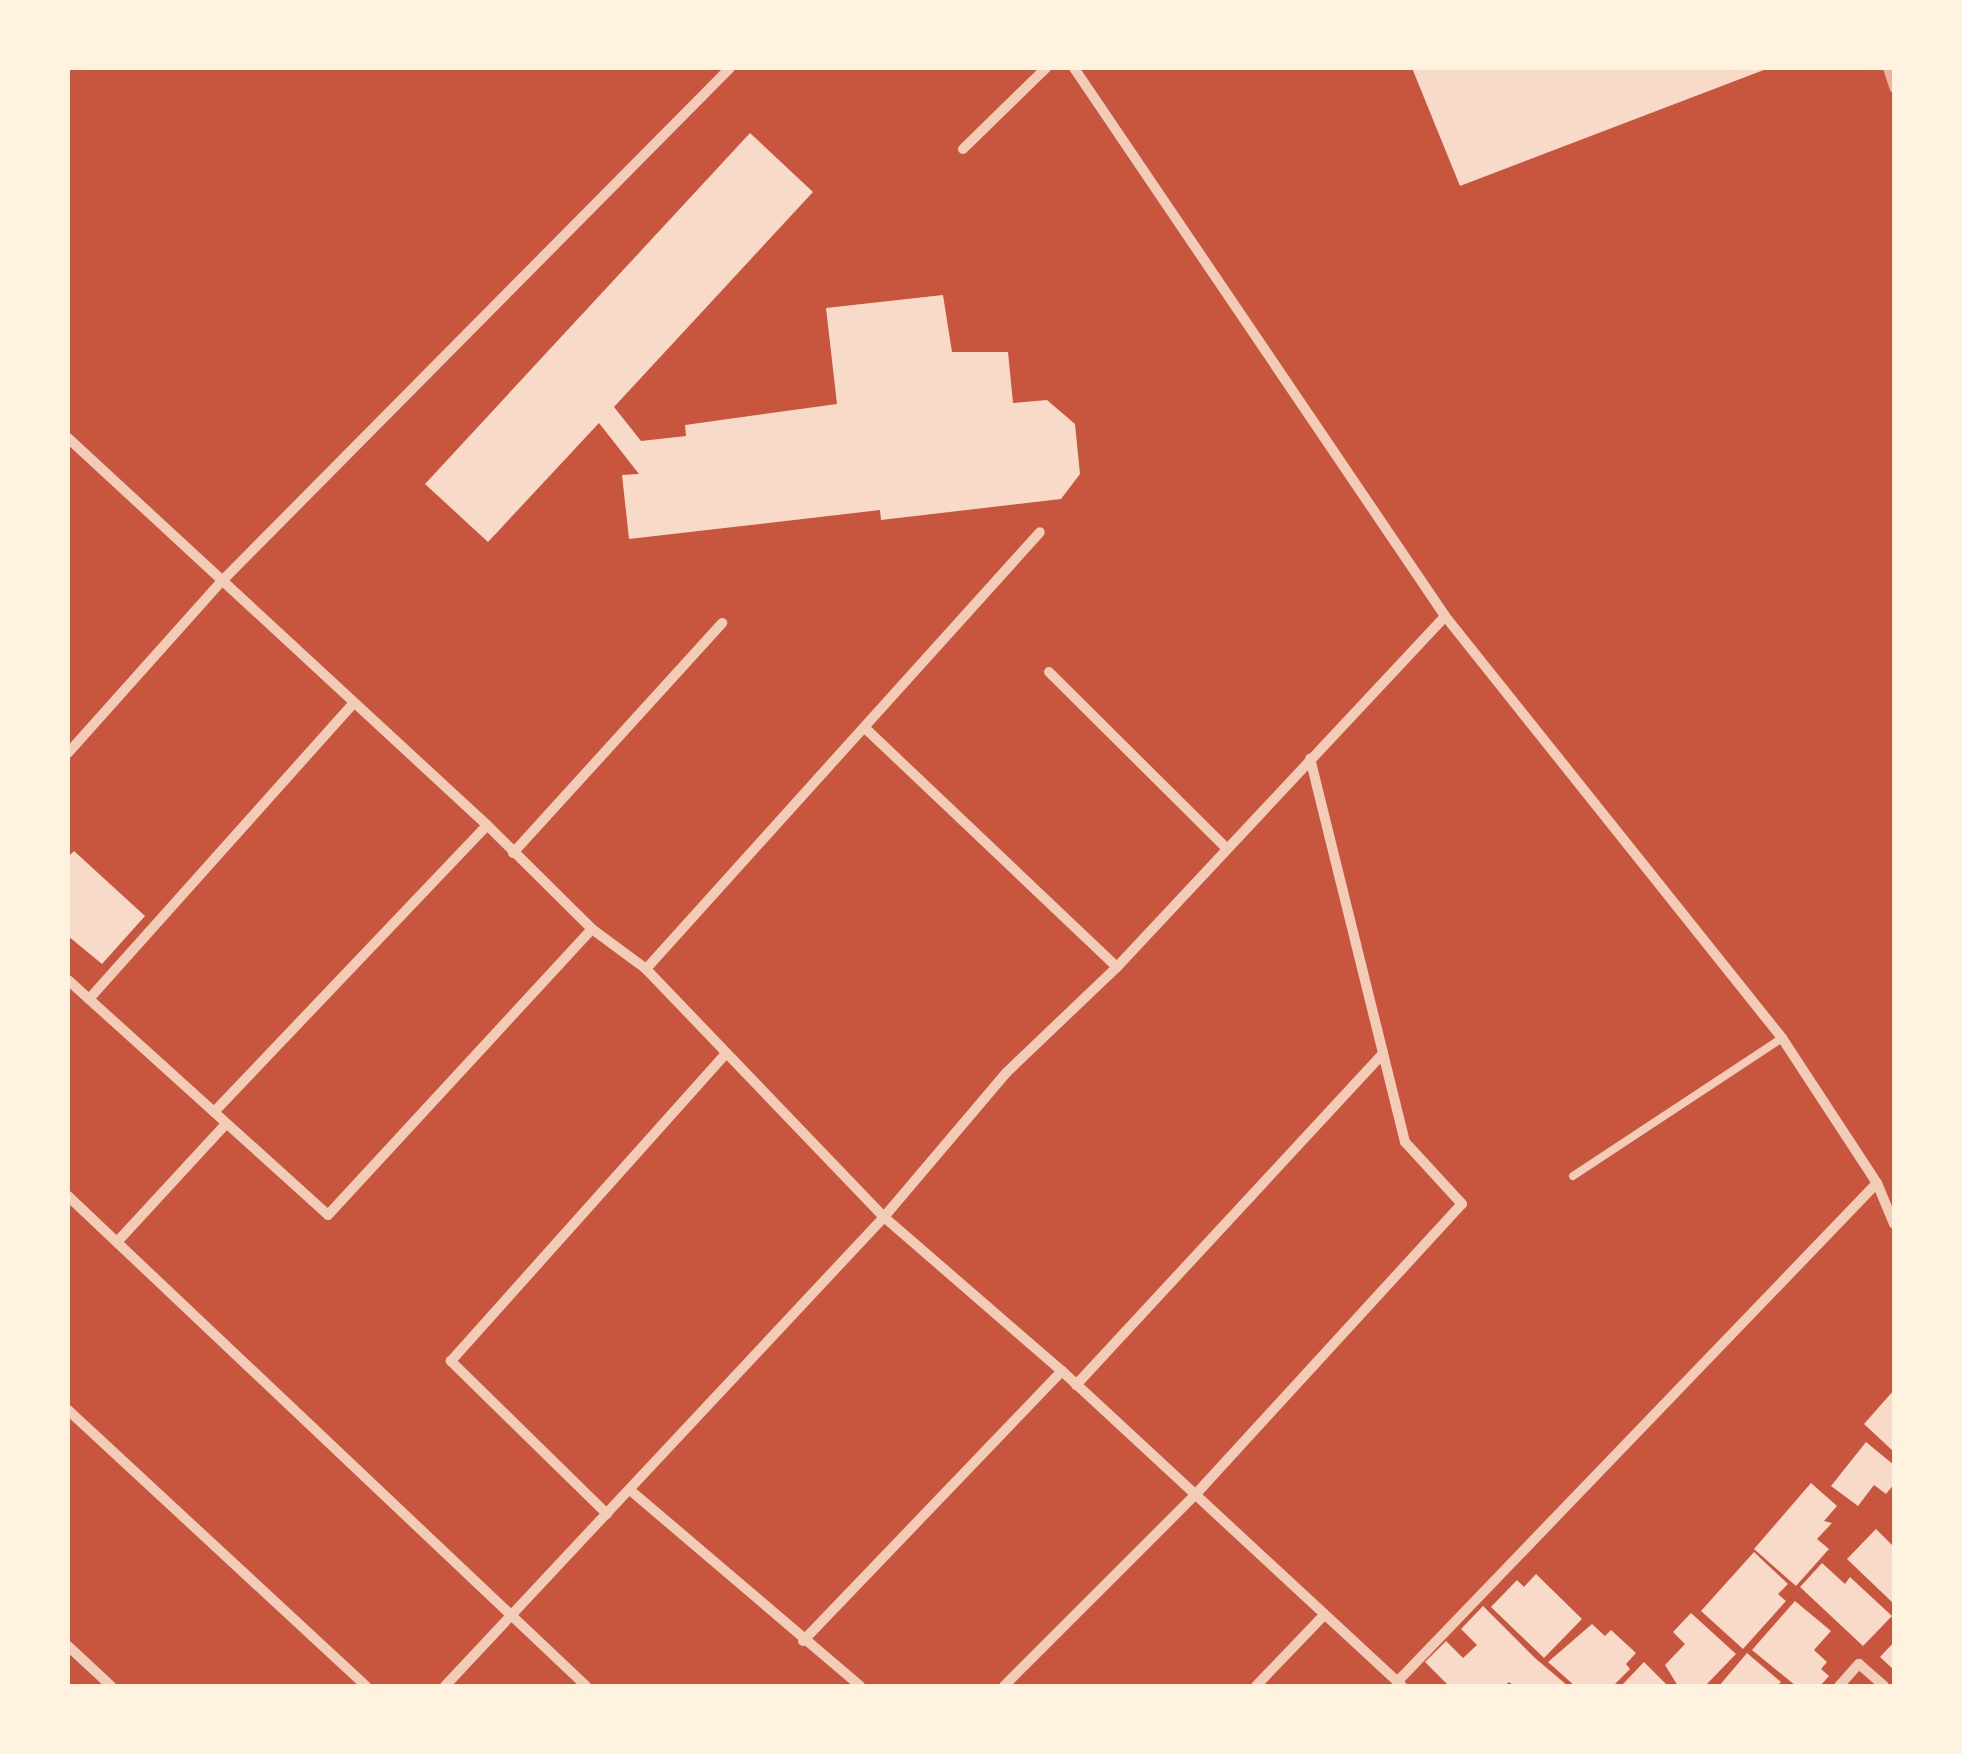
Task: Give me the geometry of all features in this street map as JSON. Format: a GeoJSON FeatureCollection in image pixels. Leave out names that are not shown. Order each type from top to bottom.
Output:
{"type":"FeatureCollection","features":[{"type":"Feature","properties":{"kind":"street"},"geometry":{"type":"LineString","coordinates":[[68,752],[222,582],[730,68]]}},
{"type":"Feature","properties":{"kind":"street"},"geometry":{"type":"LineString","coordinates":[[963,149],[1046,68]]}},
{"type":"Feature","properties":{"kind":"street"},"geometry":{"type":"LineString","coordinates":[[1074,68],[1444,616],[1782,1038],[1877,1183],[1894,1224]]}},
{"type":"Feature","properties":{"kind":"street"},"geometry":{"type":"LineString","coordinates":[[68,438],[487,826],[592,929],[646,969],[884,1217],[1062,1372],[1399,1684],[1877,1183]]}},
{"type":"Feature","properties":{"kind":"street"},"geometry":{"type":"LineString","coordinates":[[646,969],[1040,532]]}},
{"type":"Feature","properties":{"kind":"street"},"geometry":{"type":"LineString","coordinates":[[445,1686],[884,1217],[1006,1073],[1118,967],[1444,616]]}},
{"type":"Feature","properties":{"kind":"street"},"geometry":{"type":"LineString","coordinates":[[513,854],[722,623]]}},
{"type":"Feature","properties":{"kind":"street"},"geometry":{"type":"LineString","coordinates":[[1050,672],[1227,849]]}},
{"type":"Feature","properties":{"kind":"street"},"geometry":{"type":"LineString","coordinates":[[88,999],[354,704]]}},
{"type":"Feature","properties":{"kind":"street"},"geometry":{"type":"LineString","coordinates":[[865,728],[1118,967]]}},
{"type":"Feature","properties":{"kind":"street"},"geometry":{"type":"LineString","coordinates":[[1004,1686],[1195,1495],[1462,1204],[1405,1142],[1310,760]]}},
{"type":"Feature","properties":{"kind":"street"},"geometry":{"type":"LineString","coordinates":[[214,1112],[487,826]]}},
{"type":"Feature","properties":{"kind":"street"},"geometry":{"type":"LineString","coordinates":[[68,980],[328,1215],[592,929]]}},
{"type":"Feature","properties":{"kind":"street"},"geometry":{"type":"LineString","coordinates":[[1076,1385],[1383,1053]]}},
{"type":"Feature","properties":{"kind":"street"},"geometry":{"type":"LineString","coordinates":[[607,1514],[451,1362],[725,1055]]}},
{"type":"Feature","properties":{"kind":"street"},"geometry":{"type":"LineString","coordinates":[[117,1242],[226,1124]]}},
{"type":"Feature","properties":{"kind":"street"},"geometry":{"type":"LineString","coordinates":[[68,1196],[586,1686]]}},
{"type":"Feature","properties":{"kind":"street"},"geometry":{"type":"LineString","coordinates":[[803,1641],[1062,1372]]}},
{"type":"Feature","properties":{"kind":"street"},"geometry":{"type":"LineString","coordinates":[[68,1410],[366,1686]]}},
{"type":"Feature","properties":{"kind":"street"},"geometry":{"type":"LineString","coordinates":[[630,1490],[860,1686]]}},
{"type":"Feature","properties":{"kind":"street"},"geometry":{"type":"LineString","coordinates":[[1256,1686],[1324,1614]]}},
{"type":"Feature","properties":{"kind":"street"},"geometry":{"type":"LineString","coordinates":[[68,1646],[111,1686]]}},
{"type":"Feature","properties":{"kind":"street"},"geometry":{"type":"LineString","coordinates":[[1839,1686],[1860,1664],[1884,1686]]}},
{"type":"Feature","properties":{"kind":"lane"},"geometry":{"type":"LineString","coordinates":[[1573,1176],[1782,1038]]}},
{"type":"Feature","properties":{"kind":"building"},"geometry":{"type":"Polygon","coordinates":[[[1412,68],[1769,68],[1460,186],[1412,68]]]}},
{"type":"Feature","properties":{"kind":"building"},"geometry":{"type":"Polygon","coordinates":[[[750,133],[813,192],[614,407],[641,441],[686,436],[685,425],[837,404],[826,308],[943,295],[952,352],[1008,352],[1013,403],[1047,400],[1075,424],[1080,474],[1061,499],[881,520],[880,510],[629,539],[622,475],[639,474],[599,423],[488,542],[425,484],[750,133]]]}},
{"type":"Feature","properties":{"kind":"building"},"geometry":{"type":"Polygon","coordinates":[[[74,851],[145,916],[102,964],[68,936],[68,857],[74,851]]]}},
{"type":"Feature","properties":{"kind":"building"},"geometry":{"type":"Polygon","coordinates":[[[1894,1390],[1894,1452],[1864,1424],[1894,1390]]]}},
{"type":"Feature","properties":{"kind":"building"},"geometry":{"type":"Polygon","coordinates":[[[1866,1442],[1894,1465],[1894,1484],[1886,1494],[1874,1485],[1858,1506],[1831,1486],[1866,1442]]]}},
{"type":"Feature","properties":{"kind":"building"},"geometry":{"type":"Polygon","coordinates":[[[1811,1483],[1837,1506],[1824,1521],[1832,1523],[1817,1539],[1829,1549],[1796,1586],[1754,1549],[1811,1483]]]}},
{"type":"Feature","properties":{"kind":"building"},"geometry":{"type":"Polygon","coordinates":[[[1876,1529],[1894,1547],[1894,1604],[1847,1559],[1876,1529]]]}},
{"type":"Feature","properties":{"kind":"building"},"geometry":{"type":"Polygon","coordinates":[[[1754,1552],[1788,1584],[1778,1594],[1786,1601],[1743,1649],[1701,1611],[1754,1552]]]}},
{"type":"Feature","properties":{"kind":"building"},"geometry":{"type":"Polygon","coordinates":[[[1822,1563],[1845,1584],[1850,1577],[1892,1616],[1863,1646],[1800,1587],[1822,1563]]]}},
{"type":"Feature","properties":{"kind":"building"},"geometry":{"type":"Polygon","coordinates":[[[1536,1574],[1582,1619],[1544,1658],[1491,1607],[1517,1580],[1524,1587],[1536,1574]]]}},
{"type":"Feature","properties":{"kind":"building"},"geometry":{"type":"Polygon","coordinates":[[[1795,1601],[1831,1631],[1814,1650],[1827,1662],[1821,1669],[1829,1676],[1820,1686],[1796,1686],[1752,1650],[1795,1601]]]}},
{"type":"Feature","properties":{"kind":"building"},"geometry":{"type":"Polygon","coordinates":[[[1483,1606],[1568,1686],[1514,1686],[1509,1682],[1505,1686],[1449,1686],[1425,1662],[1446,1641],[1463,1658],[1477,1645],[1461,1629],[1483,1606]]]}},
{"type":"Feature","properties":{"kind":"building"},"geometry":{"type":"Polygon","coordinates":[[[1691,1613],[1736,1654],[1705,1686],[1678,1686],[1665,1665],[1685,1644],[1673,1632],[1691,1613]]]}},
{"type":"Feature","properties":{"kind":"building"},"geometry":{"type":"Polygon","coordinates":[[[1592,1624],[1605,1636],[1611,1630],[1636,1653],[1626,1664],[1630,1669],[1613,1686],[1575,1686],[1548,1662],[1592,1624]]]}},
{"type":"Feature","properties":{"kind":"building"},"geometry":{"type":"Polygon","coordinates":[[[1894,1642],[1894,1670],[1880,1657],[1894,1642]]]}},
{"type":"Feature","properties":{"kind":"building"},"geometry":{"type":"Polygon","coordinates":[[[1747,1653],[1781,1682],[1777,1686],[1719,1686],[1747,1653]]]}},
{"type":"Feature","properties":{"kind":"building"},"geometry":{"type":"Polygon","coordinates":[[[1644,1662],[1667,1685],[1621,1686],[1644,1662]]]}},
{"type":"Feature","properties":{"kind":"railway"},"geometry":{"type":"LineString","coordinates":[[1887,68],[1894,89]]}}]}
